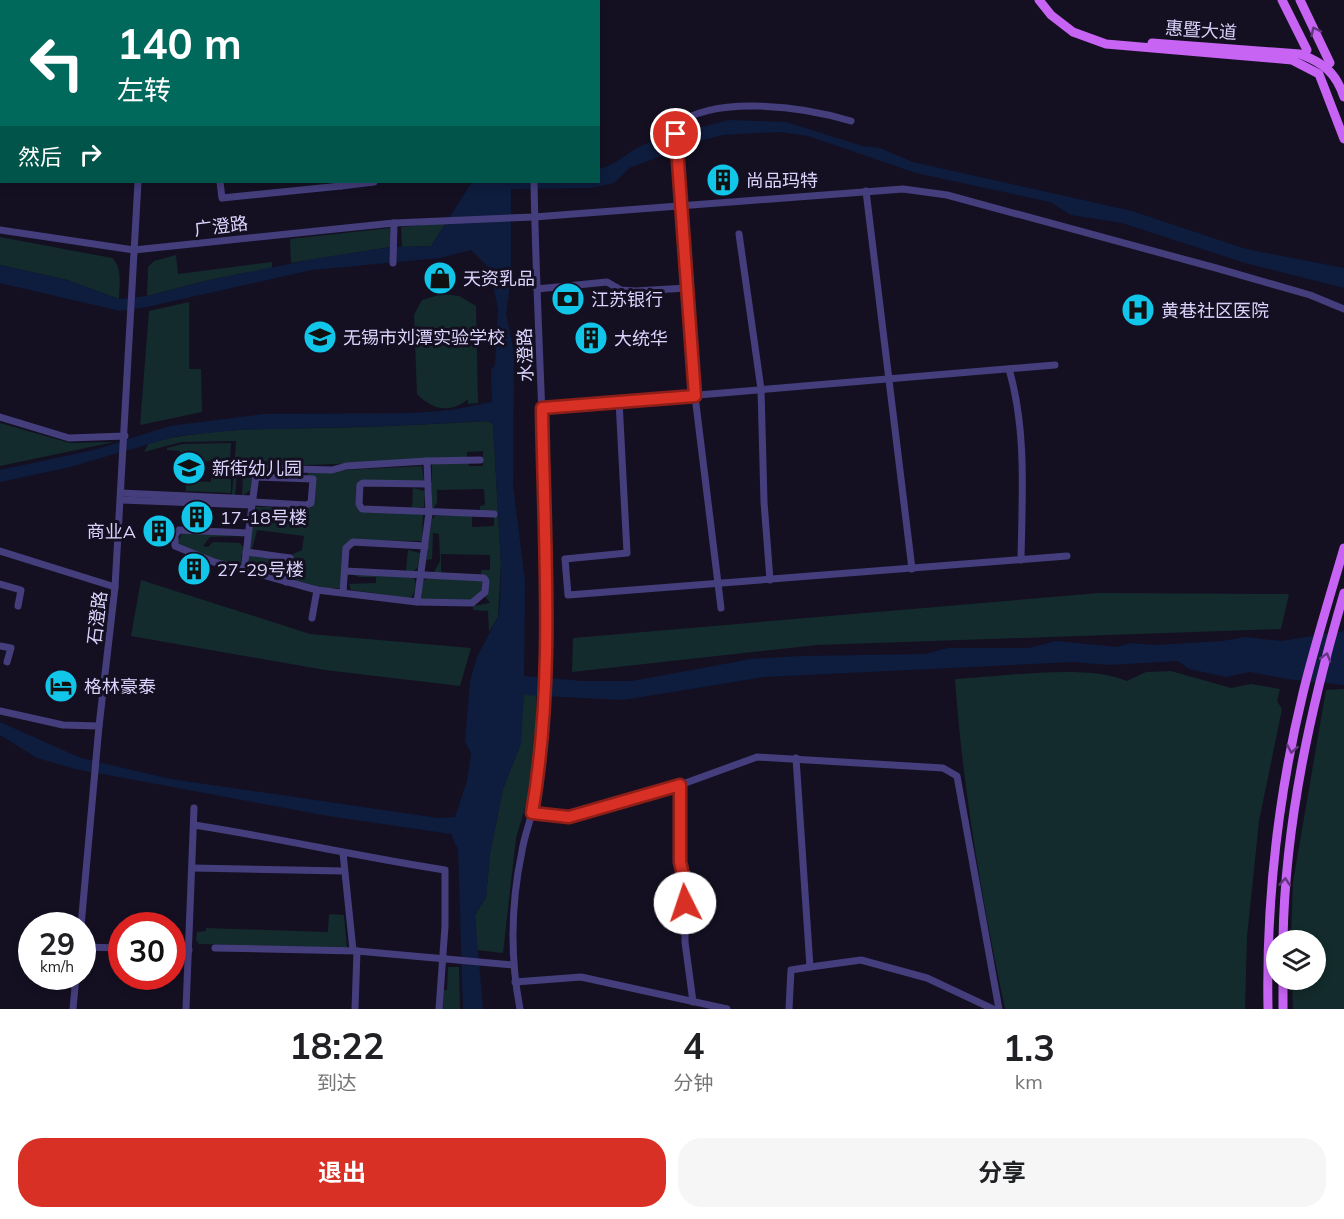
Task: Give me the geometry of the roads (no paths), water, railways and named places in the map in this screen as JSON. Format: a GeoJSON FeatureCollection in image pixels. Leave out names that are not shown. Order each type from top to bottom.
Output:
{"type":"FeatureCollection","features":[{"type":"Feature","properties":{"kind":"main road"},"geometry":{"type":"LineString","coordinates":[[1039,0],[1051,15],[1073,32],[1106,44],[1292,60],[1308,66],[1319,74],[1344,138]]}},
{"type":"Feature","properties":{"kind":"main road","name":"惠暨大道"},"geometry":{"type":"LineString","coordinates":[[1048,0],[1056,12],[1080,30],[1100,38],[1300,54],[1319,61],[1335,75],[1344,97]]}},
{"type":"Feature","properties":{"kind":"main road"},"geometry":{"type":"LineString","coordinates":[[1282,0],[1307,50]]}},
{"type":"Feature","properties":{"kind":"main road"},"geometry":{"type":"LineString","coordinates":[[1300,0],[1330,63]]}},
{"type":"Feature","properties":{"kind":"main road"},"geometry":{"type":"LineString","coordinates":[[1268,1009],[1267,952],[1273,869],[1303,692],[1344,548]]}},
{"type":"Feature","properties":{"kind":"main road"},"geometry":{"type":"LineString","coordinates":[[1283,930],[1286,868],[1317,691],[1343,597],[1338,591],[1331,594]]}},
{"type":"Feature","properties":{"kind":"main road"},"geometry":{"type":"LineString","coordinates":[[1283,990],[1283,1009]]}},
{"type":"Feature","properties":{"kind":"street"},"geometry":{"type":"LineString","coordinates":[[721,608],[695,396],[676,125],[689,115],[726,108],[770,107],[832,115],[850,121]]}},
{"type":"Feature","properties":{"kind":"street"},"geometry":{"type":"LineString","coordinates":[[134,250],[138,183]]}},
{"type":"Feature","properties":{"kind":"street"},"geometry":{"type":"LineString","coordinates":[[220,183],[222,198],[358,183]]}},
{"type":"Feature","properties":{"kind":"street","name":"水澄路"},"geometry":{"type":"LineString","coordinates":[[520,1009],[513,965],[513,913],[522,850],[532,813],[542,753],[545,671],[542,408],[534,183]]}},
{"type":"Feature","properties":{"kind":"street","name":"广澄路"},"geometry":{"type":"LineString","coordinates":[[0,230],[134,250],[394,223],[534,217],[903,189],[946,195],[1216,268],[1310,295],[1344,309]]}},
{"type":"Feature","properties":{"kind":"street"},"geometry":{"type":"LineString","coordinates":[[866,191],[912,569]]}},
{"type":"Feature","properties":{"kind":"street"},"geometry":{"type":"LineString","coordinates":[[393,263],[394,223]]}},
{"type":"Feature","properties":{"kind":"street"},"geometry":{"type":"LineString","coordinates":[[739,234],[762,388],[764,502],[770,580]]}},
{"type":"Feature","properties":{"kind":"street","name":"石澄路"},"geometry":{"type":"LineString","coordinates":[[82,912],[99,726],[116,587],[134,250]]}},
{"type":"Feature","properties":{"kind":"street"},"geometry":{"type":"LineString","coordinates":[[537,289],[607,282],[628,290],[687,288]]}},
{"type":"Feature","properties":{"kind":"street"},"geometry":{"type":"LineString","coordinates":[[542,408],[1055,365]]}},
{"type":"Feature","properties":{"kind":"street"},"geometry":{"type":"LineString","coordinates":[[1009,369],[1018,399],[1022,443],[1021,560]]}},
{"type":"Feature","properties":{"kind":"street"},"geometry":{"type":"LineString","coordinates":[[619,401],[627,553],[565,559],[568,595],[1067,556]]}},
{"type":"Feature","properties":{"kind":"street"},"geometry":{"type":"LineString","coordinates":[[0,417],[69,438],[125,436]]}},
{"type":"Feature","properties":{"kind":"street"},"geometry":{"type":"LineString","coordinates":[[244,570],[257,468],[332,470],[346,466],[480,460]]}},
{"type":"Feature","properties":{"kind":"street"},"geometry":{"type":"LineString","coordinates":[[417,602],[429,513],[427,461]]}},
{"type":"Feature","properties":{"kind":"street"},"geometry":{"type":"LineString","coordinates":[[302,479],[303,469]]}},
{"type":"Feature","properties":{"kind":"street"},"geometry":{"type":"LineString","coordinates":[[121,496],[309,504],[312,498],[313,479],[256,477]]}},
{"type":"Feature","properties":{"kind":"street"},"geometry":{"type":"LineString","coordinates":[[428,484],[363,483],[360,485],[359,504],[362,509],[429,513],[494,513]]}},
{"type":"Feature","properties":{"kind":"street"},"geometry":{"type":"LineString","coordinates":[[248,533],[179,530],[175,546],[214,562],[318,590],[417,602],[472,603],[485,592],[487,585],[484,578],[345,571]]}},
{"type":"Feature","properties":{"kind":"street"},"geometry":{"type":"LineString","coordinates":[[343,592],[346,548],[354,542],[425,546]]}},
{"type":"Feature","properties":{"kind":"street"},"geometry":{"type":"LineString","coordinates":[[0,551],[116,587]]}},
{"type":"Feature","properties":{"kind":"street"},"geometry":{"type":"LineString","coordinates":[[246,552],[290,558],[286,582]]}},
{"type":"Feature","properties":{"kind":"street"},"geometry":{"type":"LineString","coordinates":[[0,584],[21,590],[18,606]]}},
{"type":"Feature","properties":{"kind":"street"},"geometry":{"type":"LineString","coordinates":[[312,618],[318,590]]}},
{"type":"Feature","properties":{"kind":"street"},"geometry":{"type":"LineString","coordinates":[[0,646],[11,648],[7,662]]}},
{"type":"Feature","properties":{"kind":"street"},"geometry":{"type":"LineString","coordinates":[[0,711],[63,725],[99,726]]}},
{"type":"Feature","properties":{"kind":"street"},"geometry":{"type":"LineString","coordinates":[[532,813],[569,817],[680,785],[758,757],[943,768],[957,776],[999,1009]]}},
{"type":"Feature","properties":{"kind":"street"},"geometry":{"type":"LineString","coordinates":[[796,758],[810,967]]}},
{"type":"Feature","properties":{"kind":"street"},"geometry":{"type":"LineString","coordinates":[[680,785],[680,862],[685,883],[685,942],[693,1002]]}},
{"type":"Feature","properties":{"kind":"street"},"geometry":{"type":"LineString","coordinates":[[186,1009],[194,808]]}},
{"type":"Feature","properties":{"kind":"street"},"geometry":{"type":"LineString","coordinates":[[194,825],[266,836],[343,853],[445,870],[439,1009]]}},
{"type":"Feature","properties":{"kind":"street"},"geometry":{"type":"LineString","coordinates":[[343,853],[343,871],[355,951],[356,1009]]}},
{"type":"Feature","properties":{"kind":"street"},"geometry":{"type":"LineString","coordinates":[[192,868],[343,871]]}},
{"type":"Feature","properties":{"kind":"street"},"geometry":{"type":"LineString","coordinates":[[215,948],[355,951],[513,965]]}},
{"type":"Feature","properties":{"kind":"street"},"geometry":{"type":"LineString","coordinates":[[789,1009],[791,970],[861,960],[927,978],[993,1009]]}},
{"type":"Feature","properties":{"kind":"street"},"geometry":{"type":"LineString","coordinates":[[515,982],[580,977],[727,1009]]}},
{"type":"Feature","properties":{"kind":"street"},"geometry":{"type":"LineString","coordinates":[[73,1009],[75,990]]}},
{"type":"Feature","properties":{"kind":"water"},"geometry":{"type":"Polygon","coordinates":[[[729,120],[786,122],[863,146],[880,148],[913,162],[1132,211],[1246,249],[1344,268],[1344,288],[1245,263],[1122,223],[1071,215],[1050,202],[916,173],[808,136],[779,132],[723,135],[704,140],[629,168],[614,183],[592,188],[511,189],[511,278],[506,314],[514,352],[513,486],[525,581],[524,676],[583,681],[632,681],[751,659],[925,654],[948,648],[1029,648],[1056,641],[1117,647],[1131,643],[1156,645],[1222,641],[1245,637],[1281,641],[1344,631],[1344,685],[1287,679],[1250,672],[1226,677],[1189,669],[1178,661],[1109,665],[1072,662],[764,677],[623,700],[524,695],[521,743],[503,789],[490,854],[486,897],[475,915],[483,1009],[463,1009],[458,850],[451,834],[328,816],[75,769],[37,758],[0,735],[0,722],[81,758],[171,779],[438,818],[455,817],[467,781],[471,753],[465,741],[470,681],[477,657],[498,617],[500,604],[501,563],[493,424],[487,421],[237,430],[177,436],[70,467],[0,482],[0,470],[98,449],[169,426],[263,414],[414,413],[451,410],[492,402],[491,370],[495,365],[498,309],[490,269],[471,250],[440,258],[312,270],[120,311],[0,283],[0,265],[67,280],[119,299],[147,296],[209,280],[319,258],[391,247],[431,246],[471,183],[600,183],[600,169],[611,165],[643,145],[729,120]]]}},
{"type":"Feature","properties":{"kind":"place","name":"尚品玛特"},"geometry":{"type":"Point","coordinates":[723,180]}},
{"type":"Feature","properties":{"kind":"place","name":"天资乳品"},"geometry":{"type":"Point","coordinates":[440,278]}},
{"type":"Feature","properties":{"kind":"place","name":"江苏银行"},"geometry":{"type":"Point","coordinates":[568,299]}},
{"type":"Feature","properties":{"kind":"place","name":"黄巷社区医院"},"geometry":{"type":"Point","coordinates":[1138,310]}},
{"type":"Feature","properties":{"kind":"place","name":"无锡市刘潭实验学校"},"geometry":{"type":"Point","coordinates":[320,337]}},
{"type":"Feature","properties":{"kind":"place","name":"大统华"},"geometry":{"type":"Point","coordinates":[591,338]}},
{"type":"Feature","properties":{"kind":"place","name":"新街幼儿园"},"geometry":{"type":"Point","coordinates":[189,468]}},
{"type":"Feature","properties":{"kind":"place","name":"17-18号楼"},"geometry":{"type":"Point","coordinates":[197,517]}},
{"type":"Feature","properties":{"kind":"place","name":"商业A"},"geometry":{"type":"Point","coordinates":[159,531]}},
{"type":"Feature","properties":{"kind":"place","name":"27-29号楼"},"geometry":{"type":"Point","coordinates":[194,569]}},
{"type":"Feature","properties":{"kind":"place","name":"格林豪泰"},"geometry":{"type":"Point","coordinates":[61,686]}}]}
